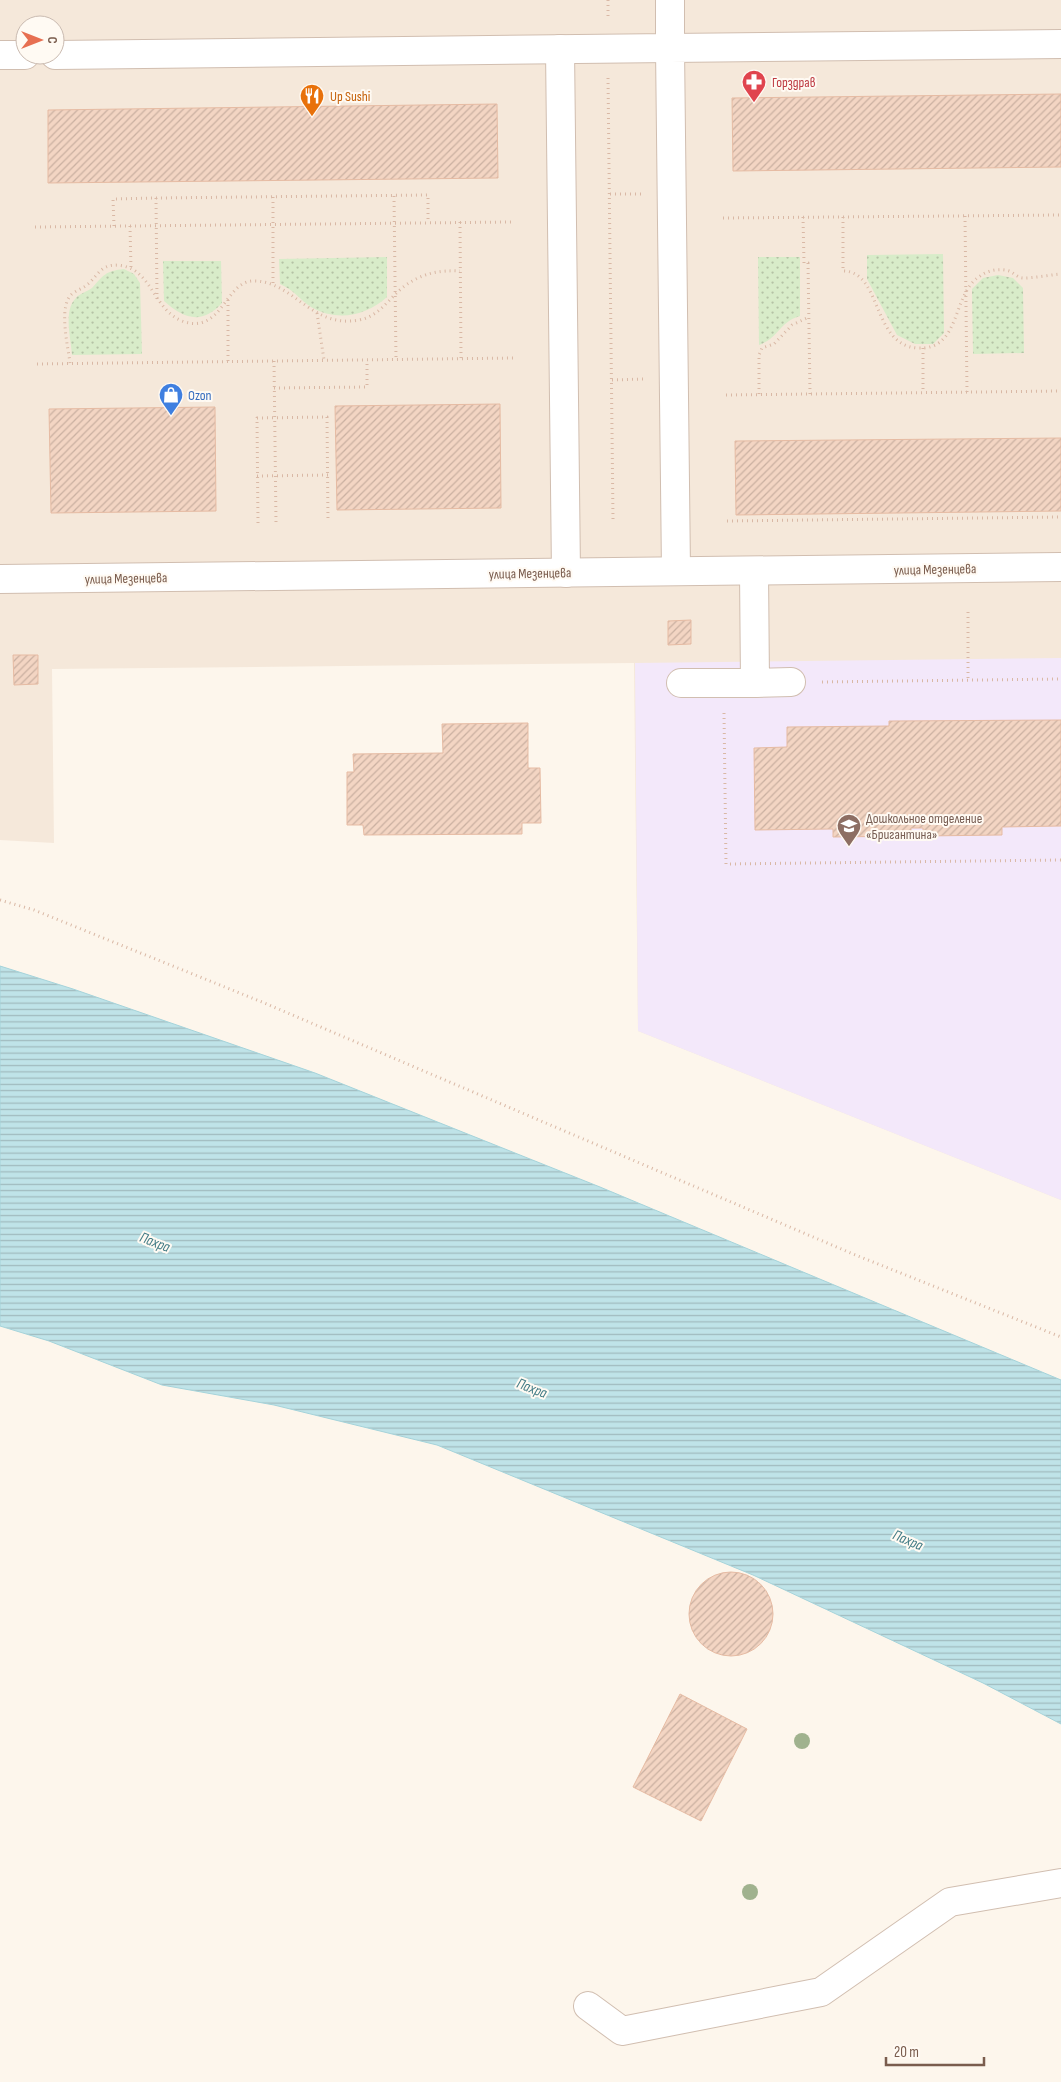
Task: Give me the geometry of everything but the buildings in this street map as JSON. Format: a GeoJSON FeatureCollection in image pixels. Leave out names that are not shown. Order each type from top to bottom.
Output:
{"type":"FeatureCollection","features":[{"type":"Feature","properties":{"kind":"street"},"geometry":{"type":"LineString","coordinates":[[670,0],[676,572]]}},
{"type":"Feature","properties":{"kind":"street"},"geometry":{"type":"LineString","coordinates":[[65,55],[1061,44]]}},
{"type":"Feature","properties":{"kind":"street"},"geometry":{"type":"LineString","coordinates":[[560,49],[566,573]]}},
{"type":"Feature","properties":{"kind":"street"},"geometry":{"type":"LineString","coordinates":[[0,55],[15,55]]}},
{"type":"Feature","properties":{"kind":"street","name":"улица Мезенцева"},"geometry":{"type":"LineString","coordinates":[[0,579],[1061,567]]}},
{"type":"Feature","properties":{"kind":"street"},"geometry":{"type":"LineString","coordinates":[[754,570],[755,682]]}},
{"type":"Feature","properties":{"kind":"street"},"geometry":{"type":"LineString","coordinates":[[681,683],[791,682]]}},
{"type":"Feature","properties":{"kind":"street"},"geometry":{"type":"LineString","coordinates":[[588,2006],[622,2030],[821,1992],[950,1902],[1061,1883]]}},
{"type":"Feature","properties":{"kind":"path"},"geometry":{"type":"LineString","coordinates":[[608,0],[613,519]]}},
{"type":"Feature","properties":{"kind":"path"},"geometry":{"type":"LineString","coordinates":[[114,226],[113,199],[428,195],[428,223]]}},
{"type":"Feature","properties":{"kind":"path"},"geometry":{"type":"LineString","coordinates":[[394,196],[396,360]]}},
{"type":"Feature","properties":{"kind":"path"},"geometry":{"type":"LineString","coordinates":[[273,197],[273,285]]}},
{"type":"Feature","properties":{"kind":"path"},"geometry":{"type":"LineString","coordinates":[[156,198],[157,299]]}},
{"type":"Feature","properties":{"kind":"path"},"geometry":{"type":"LineString","coordinates":[[723,218],[1061,215]]}},
{"type":"Feature","properties":{"kind":"path"},"geometry":{"type":"LineString","coordinates":[[965,216],[967,392]]}},
{"type":"Feature","properties":{"kind":"path"},"geometry":{"type":"LineString","coordinates":[[843,217],[843,271],[850,271],[859,276],[869,290],[886,328],[898,343],[930,348],[943,341],[952,326],[966,291],[979,276],[994,270],[1008,271],[1021,278],[1061,274]]}},
{"type":"Feature","properties":{"kind":"path"},"geometry":{"type":"LineString","coordinates":[[803,218],[804,263],[808,263],[810,394]]}},
{"type":"Feature","properties":{"kind":"path"},"geometry":{"type":"LineString","coordinates":[[460,222],[461,359]]}},
{"type":"Feature","properties":{"kind":"path"},"geometry":{"type":"LineString","coordinates":[[35,227],[511,222]]}},
{"type":"Feature","properties":{"kind":"path"},"geometry":{"type":"LineString","coordinates":[[130,226],[131,269]]}},
{"type":"Feature","properties":{"kind":"path"},"geometry":{"type":"LineString","coordinates":[[70,363],[65,314],[66,303],[72,293],[87,285],[106,267],[115,264],[131,269],[139,274],[169,312],[182,321],[197,322],[215,317],[242,283],[254,280],[273,285],[317,313],[333,319],[359,320],[383,308],[405,285],[425,274],[460,271]]}},
{"type":"Feature","properties":{"kind":"path"},"geometry":{"type":"LineString","coordinates":[[228,300],[228,361]]}},
{"type":"Feature","properties":{"kind":"path"},"geometry":{"type":"LineString","coordinates":[[317,313],[324,360]]}},
{"type":"Feature","properties":{"kind":"path"},"geometry":{"type":"LineString","coordinates":[[759,394],[759,355],[762,348],[774,344],[792,325],[809,317]]}},
{"type":"Feature","properties":{"kind":"path"},"geometry":{"type":"LineString","coordinates":[[923,348],[923,392]]}},
{"type":"Feature","properties":{"kind":"path"},"geometry":{"type":"LineString","coordinates":[[37,364],[513,358]]}},
{"type":"Feature","properties":{"kind":"path"},"geometry":{"type":"LineString","coordinates":[[274,388],[368,387],[368,360]]}},
{"type":"Feature","properties":{"kind":"path"},"geometry":{"type":"LineString","coordinates":[[274,361],[276,523]]}},
{"type":"Feature","properties":{"kind":"path"},"geometry":{"type":"LineString","coordinates":[[726,395],[1061,391]]}},
{"type":"Feature","properties":{"kind":"path"},"geometry":{"type":"LineString","coordinates":[[258,523],[257,418],[327,417],[328,522]]}},
{"type":"Feature","properties":{"kind":"path"},"geometry":{"type":"LineString","coordinates":[[258,476],[328,475]]}},
{"type":"Feature","properties":{"kind":"path"},"geometry":{"type":"LineString","coordinates":[[727,521],[1061,517]]}},
{"type":"Feature","properties":{"kind":"path"},"geometry":{"type":"LineString","coordinates":[[968,612],[968,680]]}},
{"type":"Feature","properties":{"kind":"path"},"geometry":{"type":"LineString","coordinates":[[791,682],[1061,679]]}},
{"type":"Feature","properties":{"kind":"path"},"geometry":{"type":"LineString","coordinates":[[724,683],[726,864],[1061,860]]}},
{"type":"Feature","properties":{"kind":"path"},"geometry":{"type":"LineString","coordinates":[[0,900],[34,910],[262,1002],[853,1254],[1061,1337]]}},
{"type":"Feature","properties":{"kind":"shaded area"},"geometry":{"type":"Polygon","coordinates":[[[0,0],[1061,0],[1061,1200],[638,1031],[634,663],[52,669],[54,843],[0,840],[0,0]]]}},
{"type":"Feature","properties":{"kind":"shaded area","name":"Дошкольное отделение «Бригантина»"},"geometry":{"type":"Polygon","coordinates":[[[1061,658],[1061,1200],[638,1031],[635,663],[1061,658]]]}},
{"type":"Feature","properties":{"kind":"green space"},"geometry":{"type":"Polygon","coordinates":[[[943,254],[944,333],[933,344],[915,344],[897,335],[867,279],[867,255],[943,254]]]}},
{"type":"Feature","properties":{"kind":"green space"},"geometry":{"type":"Polygon","coordinates":[[[387,257],[387,297],[370,309],[351,315],[321,312],[311,307],[280,284],[279,259],[387,257]]]}},
{"type":"Feature","properties":{"kind":"green space"},"geometry":{"type":"Polygon","coordinates":[[[758,257],[800,257],[800,316],[788,322],[766,342],[759,345],[758,257]]]}},
{"type":"Feature","properties":{"kind":"green space"},"geometry":{"type":"Polygon","coordinates":[[[163,261],[221,261],[222,303],[215,310],[200,317],[186,315],[171,307],[164,301],[163,261]]]}},
{"type":"Feature","properties":{"kind":"green space"},"geometry":{"type":"Polygon","coordinates":[[[124,269],[134,274],[140,283],[142,354],[72,355],[69,317],[72,303],[78,296],[92,288],[105,274],[124,269]]]}},
{"type":"Feature","properties":{"kind":"green space"},"geometry":{"type":"Polygon","coordinates":[[[998,275],[1013,278],[1023,288],[1024,353],[973,354],[972,289],[983,278],[998,275]]]}},
{"type":"Feature","properties":{"kind":"water","name":"Пахра"},"geometry":{"type":"Polygon","coordinates":[[[0,966],[73,989],[315,1073],[600,1187],[1061,1380],[1061,1724],[983,1683],[753,1575],[437,1445],[274,1405],[162,1385],[49,1341],[0,1326],[0,966]]]}},
{"type":"Feature","properties":{"kind":"place","name":"Горздрав"},"geometry":{"type":"Point","coordinates":[754,103]}},
{"type":"Feature","properties":{"kind":"place","name":"Up Sushi"},"geometry":{"type":"Point","coordinates":[312,117]}},
{"type":"Feature","properties":{"kind":"place","name":"Ozon"},"geometry":{"type":"Point","coordinates":[171,416]}},
{"type":"Feature","properties":{"kind":"place","name":"Дошкольное отделение «Бригантина»"},"geometry":{"type":"Point","coordinates":[849,847]}}]}
